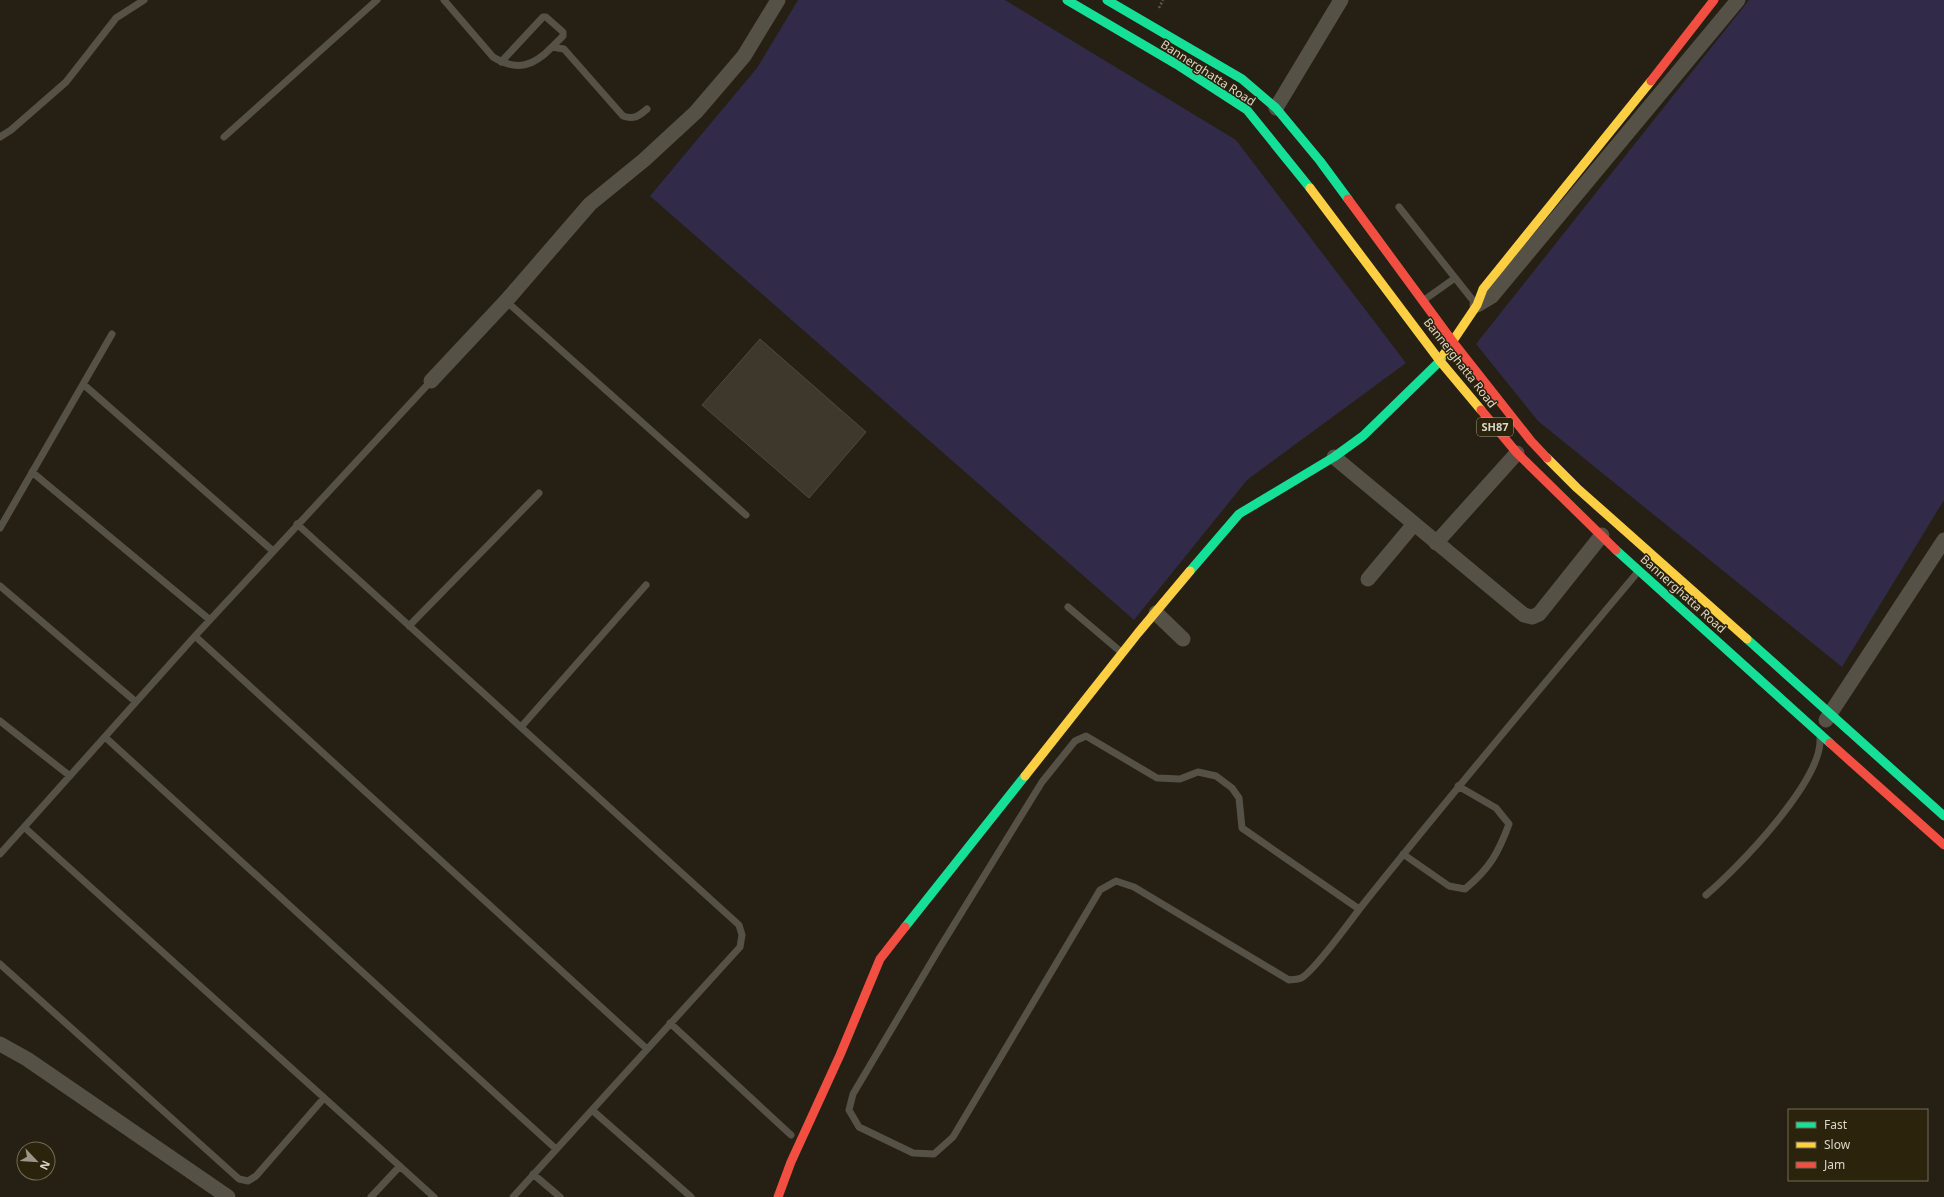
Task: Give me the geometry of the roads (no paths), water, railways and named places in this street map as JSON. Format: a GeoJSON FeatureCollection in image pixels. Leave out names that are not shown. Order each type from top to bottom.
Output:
{"type":"FeatureCollection","features":[{"type":"Feature","properties":{"kind":"main road","name":"Bannerghatta Road"},"geometry":{"type":"LineString","coordinates":[[1067,0],[1176,64],[1247,110],[1303,179],[1440,361],[1517,453],[1638,571],[1944,845]]}},
{"type":"Feature","properties":{"kind":"main road","name":"Bannerghatta Road"},"geometry":{"type":"LineString","coordinates":[[1107,0],[1242,79],[1276,108],[1286,122],[1320,161],[1453,342],[1531,441],[1577,488],[1944,816]]}},
{"type":"Feature","properties":{"kind":"main road"},"geometry":{"type":"LineString","coordinates":[[778,1197],[798,1144],[840,1055],[880,959],[1123,653],[1239,514],[1334,457],[1363,436],[1440,361],[1476,305],[1483,290],[1641,94],[1714,0]]}},
{"type":"Feature","properties":{"kind":"main road"},"geometry":{"type":"LineString","coordinates":[[1597,530],[1604,512]]}},
{"type":"Feature","properties":{"kind":"street"},"geometry":{"type":"LineString","coordinates":[[430,381],[506,301],[590,204],[644,160],[696,112],[744,56],[778,0]]}},
{"type":"Feature","properties":{"kind":"street"},"geometry":{"type":"LineString","coordinates":[[1276,108],[1341,0]]}},
{"type":"Feature","properties":{"kind":"street"},"geometry":{"type":"LineString","coordinates":[[1476,305],[1492,296],[1738,0]]}},
{"type":"Feature","properties":{"kind":"street"},"geometry":{"type":"LineString","coordinates":[[1436,543],[1517,453]]}},
{"type":"Feature","properties":{"kind":"street"},"geometry":{"type":"LineString","coordinates":[[1334,457],[1524,615],[1532,617],[1539,614],[1597,530]]}},
{"type":"Feature","properties":{"kind":"street"},"geometry":{"type":"LineString","coordinates":[[1368,579],[1414,524]]}},
{"type":"Feature","properties":{"kind":"street"},"geometry":{"type":"LineString","coordinates":[[1820,733],[1829,712],[1917,583],[1944,540]]}},
{"type":"Feature","properties":{"kind":"street"},"geometry":{"type":"LineString","coordinates":[[1156,613],[1183,639]]}},
{"type":"Feature","properties":{"kind":"street"},"geometry":{"type":"LineString","coordinates":[[0,1044],[26,1060],[228,1197]]}},
{"type":"Feature","properties":{"kind":"lane"},"geometry":{"type":"LineString","coordinates":[[0,137],[11,130],[66,82],[116,18],[144,0]]}},
{"type":"Feature","properties":{"kind":"lane"},"geometry":{"type":"LineString","coordinates":[[224,137],[377,0]]}},
{"type":"Feature","properties":{"kind":"lane"},"geometry":{"type":"LineString","coordinates":[[444,0],[494,57],[501,62],[527,66],[542,58],[563,36],[562,32],[546,17],[543,17],[501,62]]}},
{"type":"Feature","properties":{"kind":"lane"},"geometry":{"type":"LineString","coordinates":[[552,47],[564,49],[623,116],[630,119],[635,118],[647,109]]}},
{"type":"Feature","properties":{"kind":"lane"},"geometry":{"type":"LineString","coordinates":[[1400,207],[1476,305]]}},
{"type":"Feature","properties":{"kind":"lane"},"geometry":{"type":"LineString","coordinates":[[1423,301],[1455,278]]}},
{"type":"Feature","properties":{"kind":"lane"},"geometry":{"type":"LineString","coordinates":[[506,301],[746,515]]}},
{"type":"Feature","properties":{"kind":"lane"},"geometry":{"type":"LineString","coordinates":[[0,528],[112,334]]}},
{"type":"Feature","properties":{"kind":"lane"},"geometry":{"type":"LineString","coordinates":[[0,854],[195,636],[430,381]]}},
{"type":"Feature","properties":{"kind":"lane"},"geometry":{"type":"LineString","coordinates":[[83,384],[273,551]]}},
{"type":"Feature","properties":{"kind":"lane"},"geometry":{"type":"LineString","coordinates":[[32,472],[210,620]]}},
{"type":"Feature","properties":{"kind":"lane"},"geometry":{"type":"LineString","coordinates":[[410,626],[539,493]]}},
{"type":"Feature","properties":{"kind":"lane"},"geometry":{"type":"LineString","coordinates":[[297,524],[738,925],[742,935],[740,947],[513,1197]]}},
{"type":"Feature","properties":{"kind":"lane"},"geometry":{"type":"LineString","coordinates":[[1359,909],[1242,828],[1239,798],[1232,788],[1216,776],[1198,772],[1180,779],[1157,778],[1086,736],[1075,741],[1042,782],[939,949],[853,1094],[849,1110],[859,1127],[913,1153],[934,1154],[953,1137],[1100,890],[1116,881],[1134,888],[1289,980],[1301,978],[1314,966],[1458,786],[1638,571]]}},
{"type":"Feature","properties":{"kind":"lane"},"geometry":{"type":"LineString","coordinates":[[521,727],[646,585]]}},
{"type":"Feature","properties":{"kind":"lane"},"geometry":{"type":"LineString","coordinates":[[0,586],[136,702]]}},
{"type":"Feature","properties":{"kind":"lane"},"geometry":{"type":"LineString","coordinates":[[1068,607],[1123,653]]}},
{"type":"Feature","properties":{"kind":"lane"},"geometry":{"type":"LineString","coordinates":[[195,636],[647,1048]]}},
{"type":"Feature","properties":{"kind":"lane"},"geometry":{"type":"LineString","coordinates":[[0,721],[70,776]]}},
{"type":"Feature","properties":{"kind":"lane"},"geometry":{"type":"LineString","coordinates":[[1706,896],[1747,857],[1795,797],[1816,761],[1820,748],[1820,733]]}},
{"type":"Feature","properties":{"kind":"lane"},"geometry":{"type":"LineString","coordinates":[[105,737],[556,1149]]}},
{"type":"Feature","properties":{"kind":"lane"},"geometry":{"type":"LineString","coordinates":[[1403,854],[1449,886],[1465,889],[1480,876],[1500,850],[1509,824],[1496,808],[1458,786]]}},
{"type":"Feature","properties":{"kind":"lane"},"geometry":{"type":"LineString","coordinates":[[24,827],[434,1197]]}},
{"type":"Feature","properties":{"kind":"lane"},"geometry":{"type":"LineString","coordinates":[[0,964],[239,1179],[248,1181],[256,1176],[324,1098]]}},
{"type":"Feature","properties":{"kind":"lane"},"geometry":{"type":"LineString","coordinates":[[670,1023],[791,1136]]}},
{"type":"Feature","properties":{"kind":"lane"},"geometry":{"type":"LineString","coordinates":[[592,1110],[691,1197]]}},
{"type":"Feature","properties":{"kind":"lane"},"geometry":{"type":"LineString","coordinates":[[371,1197],[400,1166]]}},
{"type":"Feature","properties":{"kind":"lane"},"geometry":{"type":"LineString","coordinates":[[534,1174],[560,1197]]}}]}
